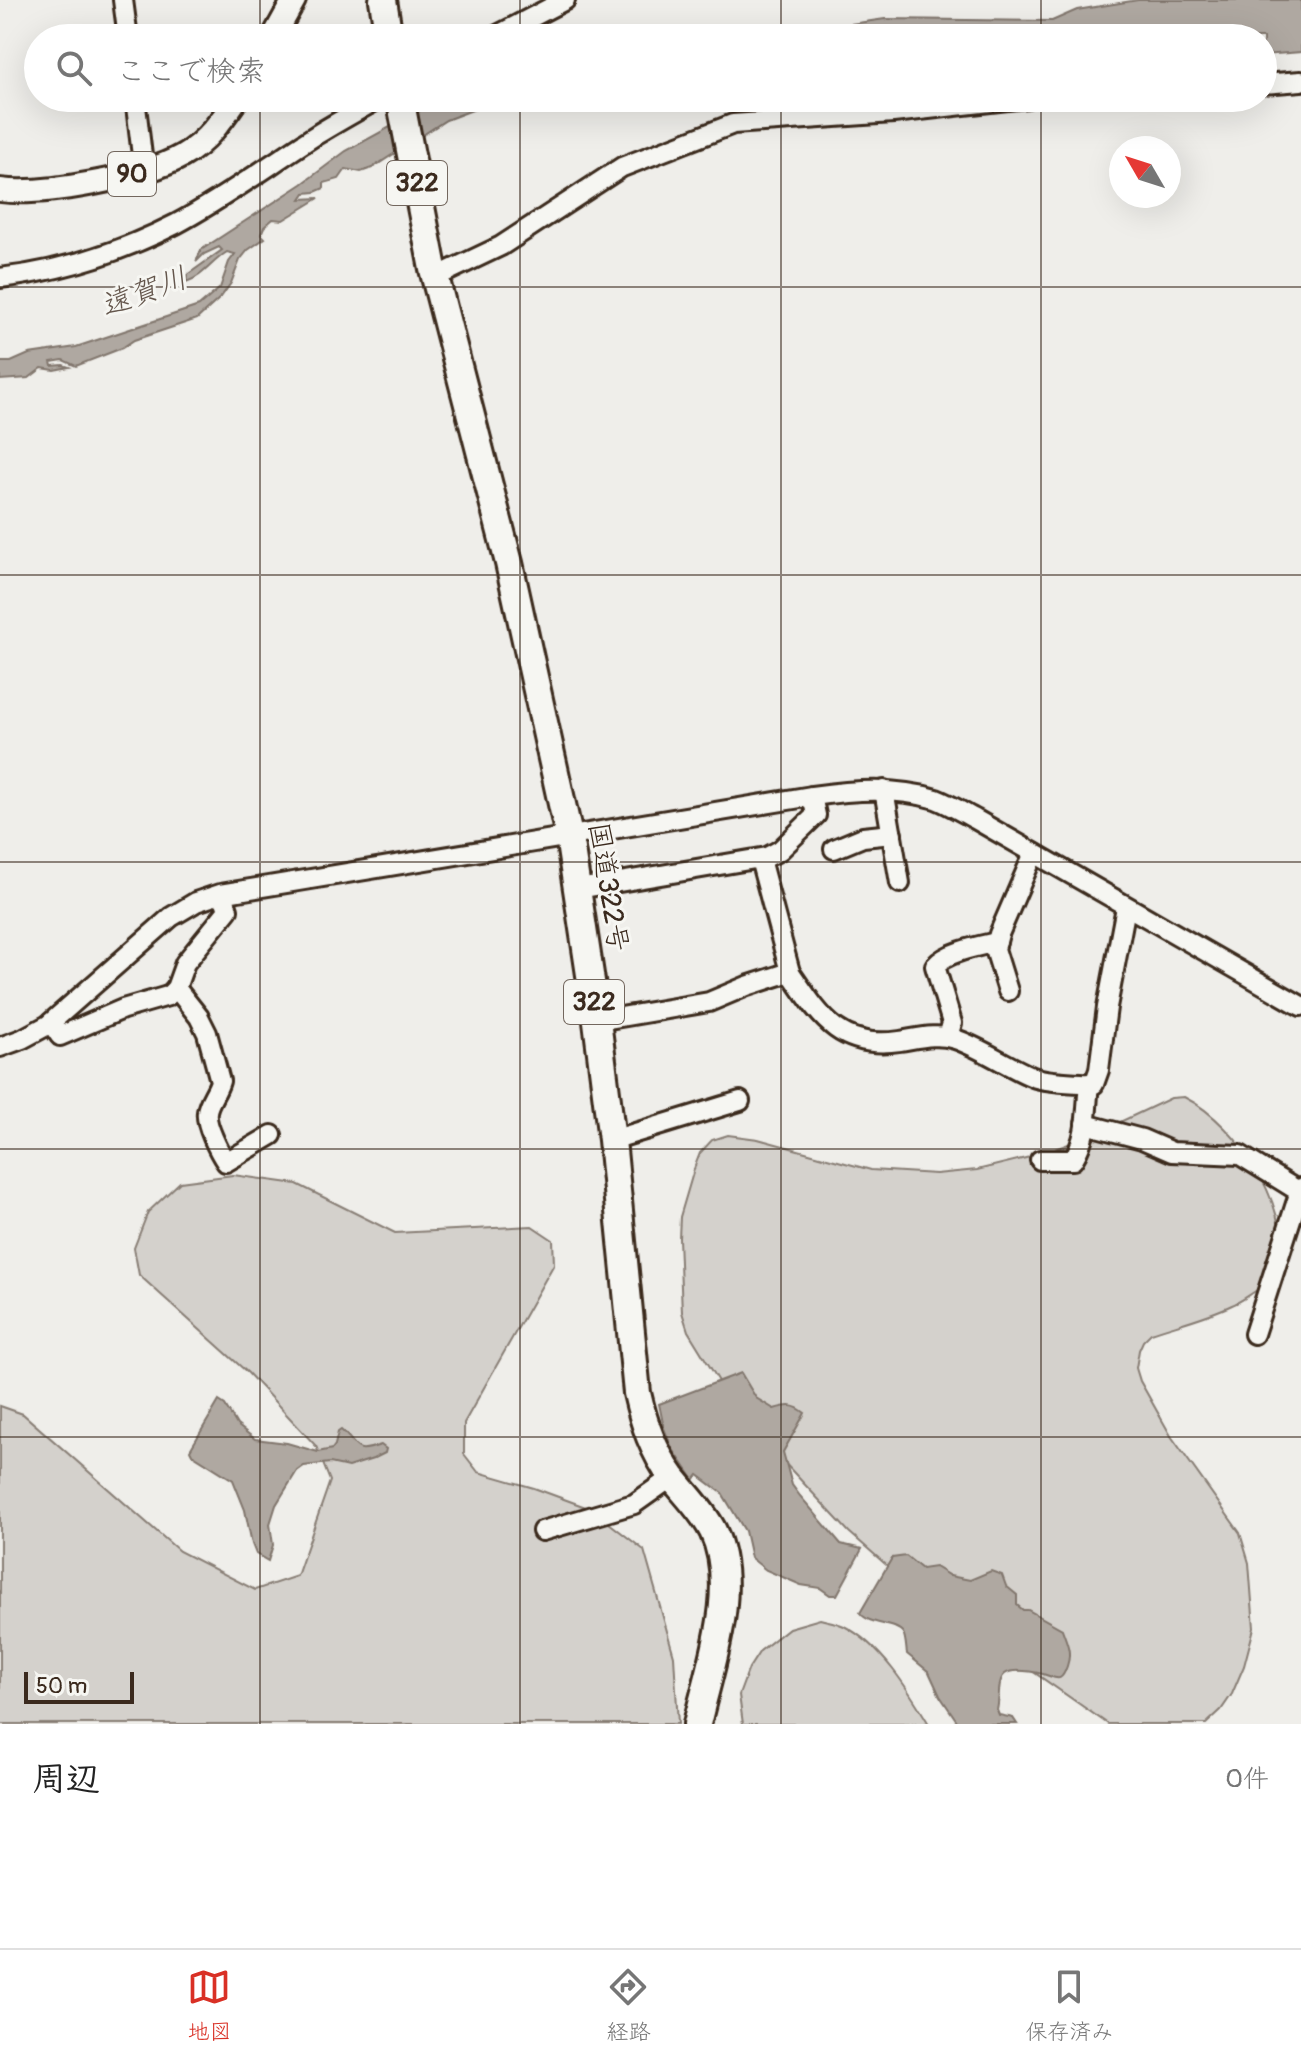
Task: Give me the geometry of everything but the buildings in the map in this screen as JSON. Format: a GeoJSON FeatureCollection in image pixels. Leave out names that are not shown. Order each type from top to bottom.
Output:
{"type":"FeatureCollection","features":[{"type":"Feature","properties":{"kind":"highway"},"geometry":{"type":"LineString","coordinates":[[383,0],[387,24]]}},
{"type":"Feature","properties":{"kind":"highway","name":"国道322号"},"geometry":{"type":"LineString","coordinates":[[403,112],[435,273],[509,563],[569,836],[597,1021],[637,1393],[643,1423],[656,1453],[700,1510],[722,1558],[724,1602],[697,1724]]}},
{"type":"Feature","properties":{"kind":"main road"},"geometry":{"type":"LineString","coordinates":[[281,24],[294,0]]}},
{"type":"Feature","properties":{"kind":"main road","name":"90"},"geometry":{"type":"LineString","coordinates":[[0,190],[10,192],[68,187],[144,172],[183,156],[216,128],[227,112]]}},
{"type":"Feature","properties":{"kind":"street"},"geometry":{"type":"LineString","coordinates":[[123,0],[126,24]]}},
{"type":"Feature","properties":{"kind":"street"},"geometry":{"type":"LineString","coordinates":[[518,24],[562,1],[585,0]]}},
{"type":"Feature","properties":{"kind":"street"},"geometry":{"type":"LineString","coordinates":[[1277,84],[1297,83]]}},
{"type":"Feature","properties":{"kind":"street"},"geometry":{"type":"LineString","coordinates":[[137,112],[144,172]]}},
{"type":"Feature","properties":{"kind":"street"},"geometry":{"type":"LineString","coordinates":[[0,278],[82,261],[125,247],[176,224],[356,112]]}},
{"type":"Feature","properties":{"kind":"street"},"geometry":{"type":"LineString","coordinates":[[435,273],[501,246],[622,167],[733,124],[902,112]]}},
{"type":"Feature","properties":{"kind":"street"},"geometry":{"type":"LineString","coordinates":[[884,790],[900,883]]}},
{"type":"Feature","properties":{"kind":"street"},"geometry":{"type":"LineString","coordinates":[[0,1047],[51,1023],[171,917],[196,902],[223,894],[842,791],[884,790],[938,800],[1301,1006]]}},
{"type":"Feature","properties":{"kind":"street"},"geometry":{"type":"LineString","coordinates":[[578,889],[760,859],[780,850],[816,815],[812,796]]}},
{"type":"Feature","properties":{"kind":"street"},"geometry":{"type":"LineString","coordinates":[[834,849],[863,837],[892,834]]}},
{"type":"Feature","properties":{"kind":"street"},"geometry":{"type":"LineString","coordinates":[[1008,991],[995,949],[1034,853]]}},
{"type":"Feature","properties":{"kind":"street"},"geometry":{"type":"LineString","coordinates":[[760,859],[790,972],[828,1025],[856,1039],[889,1043],[938,1035],[956,1039],[1036,1078],[1094,1084],[1099,1070],[1107,1007],[1126,907]]}},
{"type":"Feature","properties":{"kind":"street"},"geometry":{"type":"LineString","coordinates":[[51,1023],[60,1036],[123,1009],[168,996],[176,988],[185,963],[228,910],[223,894]]}},
{"type":"Feature","properties":{"kind":"street"},"geometry":{"type":"LineString","coordinates":[[948,1037],[952,1023],[935,966],[938,961],[997,942]]}},
{"type":"Feature","properties":{"kind":"street"},"geometry":{"type":"LineString","coordinates":[[597,1021],[709,1002],[790,972]]}},
{"type":"Feature","properties":{"kind":"street"},"geometry":{"type":"LineString","coordinates":[[176,988],[199,1017],[207,1033],[220,1081],[206,1111],[214,1138],[226,1162],[272,1135]]}},
{"type":"Feature","properties":{"kind":"street"},"geometry":{"type":"LineString","coordinates":[[1040,1160],[1073,1160],[1086,1130],[1089,1083]]}},
{"type":"Feature","properties":{"kind":"street"},"geometry":{"type":"LineString","coordinates":[[612,1140],[740,1101]]}},
{"type":"Feature","properties":{"kind":"street"},"geometry":{"type":"LineString","coordinates":[[1085,1124],[1142,1139],[1172,1152],[1240,1155],[1300,1190],[1254,1334]]}},
{"type":"Feature","properties":{"kind":"street"},"geometry":{"type":"LineString","coordinates":[[542,1531],[634,1504],[672,1477]]}},
{"type":"Feature","properties":{"kind":"shaded area"},"geometry":{"type":"Polygon","coordinates":[[[1138,0],[1301,0],[1301,52],[1277,54],[1277,24],[851,24],[885,19],[1052,21],[1077,10],[1138,0]]]}},
{"type":"Feature","properties":{"kind":"shaded area"},"geometry":{"type":"Polygon","coordinates":[[[417,112],[467,112],[446,120],[372,168],[361,172],[346,169],[339,179],[324,183],[324,188],[305,193],[301,199],[319,198],[283,220],[273,219],[264,227],[261,234],[265,238],[248,250],[221,297],[197,319],[134,340],[76,366],[63,360],[51,362],[52,366],[69,367],[54,370],[42,368],[29,378],[0,380],[0,362],[76,347],[199,306],[220,288],[235,254],[227,252],[197,277],[186,282],[187,275],[222,250],[219,247],[196,262],[201,250],[302,184],[346,151],[417,112]]]}},
{"type":"Feature","properties":{"kind":"shaded area"},"geometry":{"type":"Polygon","coordinates":[[[1184,1097],[1225,1128],[1260,1175],[1272,1202],[1281,1255],[1275,1280],[1271,1283],[1239,1302],[1203,1317],[1151,1333],[1139,1350],[1136,1368],[1171,1436],[1240,1533],[1249,1563],[1254,1628],[1244,1666],[1232,1694],[1206,1724],[1108,1724],[909,1585],[849,1532],[781,1459],[723,1388],[688,1331],[682,1312],[680,1217],[700,1153],[712,1140],[728,1135],[758,1139],[871,1170],[936,1174],[977,1170],[1038,1155],[1088,1137],[1171,1098],[1184,1097]]]}},
{"type":"Feature","properties":{"kind":"shaded area"},"geometry":{"type":"Polygon","coordinates":[[[233,1175],[297,1184],[395,1233],[532,1226],[553,1240],[554,1264],[464,1423],[464,1454],[478,1472],[591,1509],[644,1550],[674,1656],[678,1724],[0,1724],[0,1406],[23,1414],[179,1551],[255,1590],[297,1576],[330,1481],[316,1446],[248,1373],[139,1275],[134,1248],[148,1212],[180,1182],[233,1175]]]}},
{"type":"Feature","properties":{"kind":"shaded area"},"geometry":{"type":"Polygon","coordinates":[[[741,1373],[756,1398],[774,1409],[791,1406],[805,1413],[783,1452],[792,1485],[841,1544],[862,1549],[837,1595],[801,1585],[766,1570],[751,1558],[745,1531],[722,1493],[698,1475],[694,1480],[672,1448],[659,1404],[741,1373]]]}},
{"type":"Feature","properties":{"kind":"shaded area"},"geometry":{"type":"Polygon","coordinates":[[[219,1401],[237,1425],[255,1439],[287,1443],[318,1452],[332,1449],[341,1430],[360,1449],[381,1445],[386,1449],[385,1453],[348,1467],[330,1463],[304,1466],[297,1471],[276,1505],[270,1524],[273,1545],[268,1561],[256,1554],[245,1510],[233,1480],[190,1450],[219,1401]]]}},
{"type":"Feature","properties":{"kind":"shaded area"},"geometry":{"type":"Polygon","coordinates":[[[906,1556],[922,1569],[935,1567],[950,1576],[970,1580],[991,1571],[1002,1575],[1006,1586],[1017,1595],[1017,1605],[1062,1629],[1069,1656],[1065,1672],[1060,1677],[1018,1671],[1002,1677],[997,1710],[999,1715],[1013,1718],[1017,1724],[959,1724],[940,1696],[929,1672],[907,1654],[903,1633],[860,1613],[892,1558],[906,1556]]]}},
{"type":"Feature","properties":{"kind":"shaded area"},"geometry":{"type":"Polygon","coordinates":[[[820,1619],[844,1626],[870,1644],[903,1683],[929,1724],[743,1724],[739,1695],[749,1668],[760,1651],[789,1628],[820,1619]]]}},
{"type":"Feature","properties":{"kind":"water label","name":"遠賀川"},"geometry":{"type":"Point","coordinates":[144,292]}}]}
